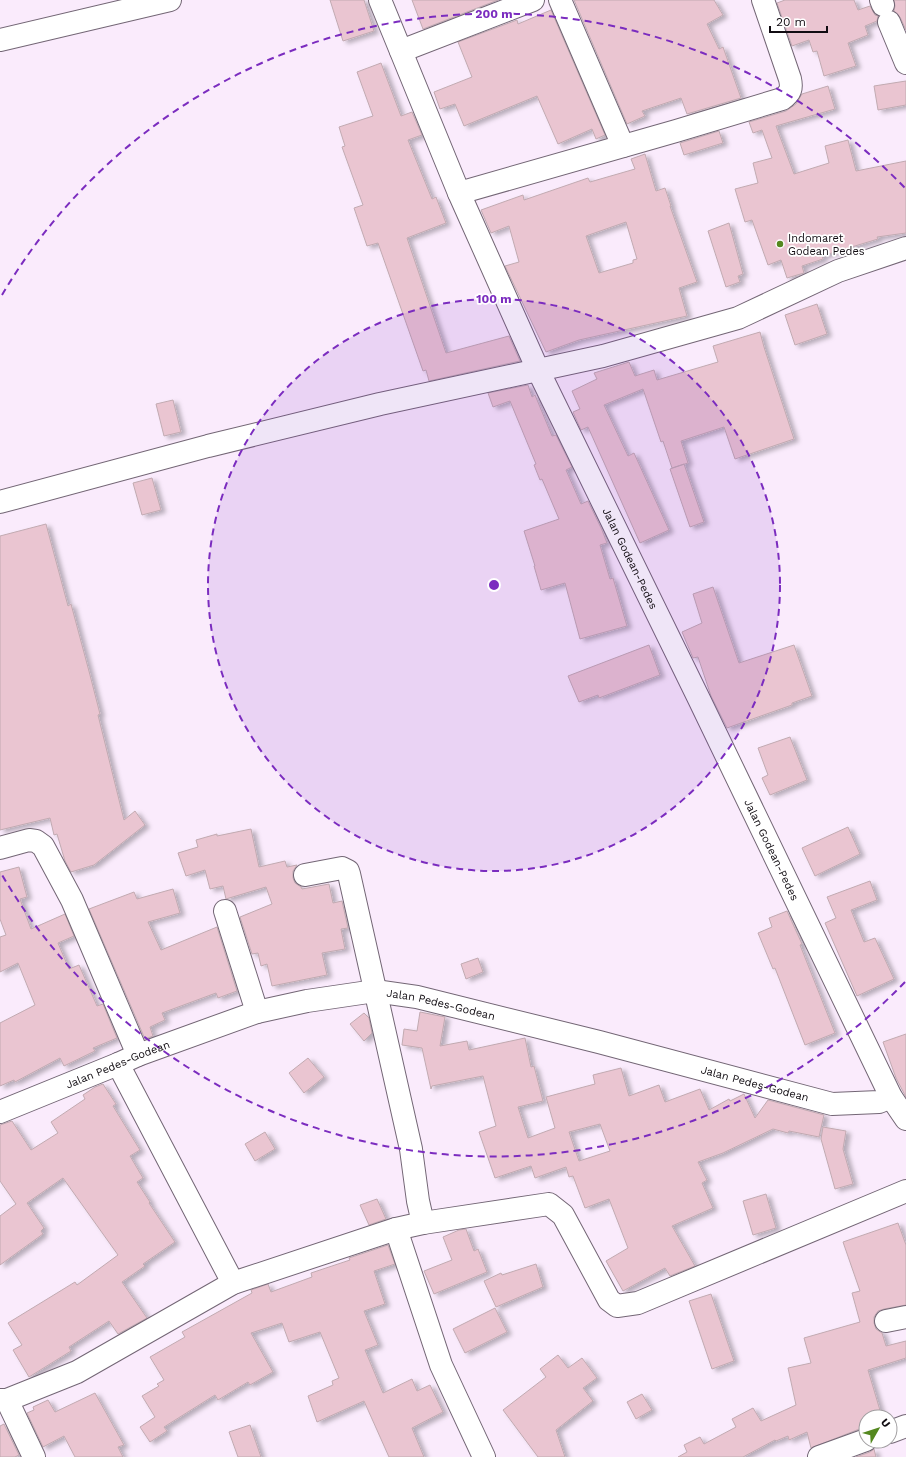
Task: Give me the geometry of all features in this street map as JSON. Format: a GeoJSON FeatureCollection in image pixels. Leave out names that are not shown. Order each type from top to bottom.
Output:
{"type":"FeatureCollection","features":[{"type":"Feature","properties":{"kind":"street"},"geometry":{"type":"LineString","coordinates":[[0,40],[170,0]]}},
{"type":"Feature","properties":{"kind":"street","name":"Jalan Godean-Pedes"},"geometry":{"type":"LineString","coordinates":[[380,0],[459,193],[538,370],[891,1097],[906,1119]]}},
{"type":"Feature","properties":{"kind":"street"},"geometry":{"type":"LineString","coordinates":[[401,51],[533,0]]}},
{"type":"Feature","properties":{"kind":"street"},"geometry":{"type":"LineString","coordinates":[[560,0],[623,146]]}},
{"type":"Feature","properties":{"kind":"street"},"geometry":{"type":"LineString","coordinates":[[459,193],[782,99],[788,95],[792,88],[790,78],[763,0]]}},
{"type":"Feature","properties":{"kind":"street"},"geometry":{"type":"LineString","coordinates":[[884,9],[906,63]]}},
{"type":"Feature","properties":{"kind":"street"},"geometry":{"type":"LineString","coordinates":[[0,502],[208,446],[373,406],[603,356],[738,318],[838,271],[906,248]]}},
{"type":"Feature","properties":{"kind":"street"},"geometry":{"type":"LineString","coordinates":[[0,848],[28,840],[36,841],[43,846],[68,892],[138,1055]]}},
{"type":"Feature","properties":{"kind":"street"},"geometry":{"type":"LineString","coordinates":[[305,875],[342,868],[348,871],[411,1149],[418,1201],[423,1223]]}},
{"type":"Feature","properties":{"kind":"street"},"geometry":{"type":"LineString","coordinates":[[225,911],[257,1012]]}},
{"type":"Feature","properties":{"kind":"street","name":"Jalan Pedes-Godean"},"geometry":{"type":"LineString","coordinates":[[0,1112],[138,1055],[257,1012],[307,1001],[375,990],[417,997],[592,1040],[832,1104],[878,1102],[891,1097]]}},
{"type":"Feature","properties":{"kind":"street"},"geometry":{"type":"LineString","coordinates":[[118,1064],[233,1283]]}},
{"type":"Feature","properties":{"kind":"street"},"geometry":{"type":"LineString","coordinates":[[34,1457],[3,1400],[77,1372],[233,1283],[396,1229],[423,1223],[549,1204],[563,1215],[609,1300],[617,1306],[638,1303],[823,1224],[906,1191]]}},
{"type":"Feature","properties":{"kind":"street"},"geometry":{"type":"LineString","coordinates":[[396,1229],[441,1366],[484,1457]]}},
{"type":"Feature","properties":{"kind":"street"},"geometry":{"type":"LineString","coordinates":[[819,1457],[858,1443]]}},
{"type":"Feature","properties":{"kind":"building"},"geometry":{"type":"Polygon","coordinates":[[[330,0],[364,0],[374,31],[343,41],[330,0]]]}},
{"type":"Feature","properties":{"kind":"building"},"geometry":{"type":"Polygon","coordinates":[[[412,0],[498,0],[423,29],[412,0]]]}},
{"type":"Feature","properties":{"kind":"building"},"geometry":{"type":"Polygon","coordinates":[[[574,0],[714,0],[723,15],[707,24],[719,49],[723,47],[741,98],[687,114],[681,98],[642,111],[645,116],[627,124],[574,0]]]}},
{"type":"Feature","properties":{"kind":"building"},"geometry":{"type":"Polygon","coordinates":[[[785,0],[854,0],[858,10],[870,6],[875,15],[878,16],[877,21],[865,26],[868,35],[848,43],[856,66],[824,76],[817,51],[813,52],[809,40],[792,46],[777,3],[785,0]]]}},
{"type":"Feature","properties":{"kind":"building"},"geometry":{"type":"Polygon","coordinates":[[[894,0],[906,0],[906,30],[900,17],[894,11],[894,0]]]}},
{"type":"Feature","properties":{"kind":"building"},"geometry":{"type":"Polygon","coordinates":[[[551,10],[605,135],[596,139],[592,129],[558,144],[537,96],[464,126],[455,104],[440,109],[434,92],[472,77],[458,42],[517,20],[518,24],[551,10]]]}},
{"type":"Feature","properties":{"kind":"building"},"geometry":{"type":"Polygon","coordinates":[[[381,63],[401,116],[412,112],[422,135],[408,140],[432,199],[436,197],[446,223],[407,238],[446,353],[509,336],[520,361],[429,381],[426,370],[423,371],[378,243],[367,246],[354,208],[363,205],[342,147],[345,146],[339,127],[373,116],[357,72],[381,63]]]}},
{"type":"Feature","properties":{"kind":"building"},"geometry":{"type":"Polygon","coordinates":[[[906,81],[906,105],[878,110],[874,86],[906,81]]]}},
{"type":"Feature","properties":{"kind":"building"},"geometry":{"type":"Polygon","coordinates":[[[828,86],[835,109],[776,126],[794,174],[829,163],[825,146],[848,140],[856,171],[906,161],[906,233],[877,237],[878,239],[822,256],[823,259],[802,266],[804,273],[787,278],[781,260],[768,265],[752,220],[745,222],[735,189],[758,183],[753,163],[772,158],[762,130],[753,133],[749,122],[786,111],[796,104],[802,94],[828,86]]]}},
{"type":"Feature","properties":{"kind":"building"},"geometry":{"type":"Polygon","coordinates":[[[719,131],[723,143],[684,155],[680,143],[719,131]]]}},
{"type":"Feature","properties":{"kind":"building"},"geometry":{"type":"Polygon","coordinates":[[[645,154],[656,191],[665,188],[697,282],[679,288],[687,316],[579,340],[546,352],[505,266],[519,262],[509,226],[491,233],[481,210],[523,195],[524,200],[588,178],[590,182],[635,169],[631,159],[645,154]],[[626,222],[586,236],[599,273],[633,263],[633,260],[637,259],[626,222]]]}},
{"type":"Feature","properties":{"kind":"building"},"geometry":{"type":"Polygon","coordinates":[[[729,223],[743,274],[738,276],[740,282],[726,287],[708,231],[729,223]]]}},
{"type":"Feature","properties":{"kind":"building"},"geometry":{"type":"Polygon","coordinates":[[[817,304],[827,334],[795,345],[785,315],[817,304]]]}},
{"type":"Feature","properties":{"kind":"building"},"geometry":{"type":"Polygon","coordinates":[[[760,332],[794,439],[735,459],[724,427],[681,441],[688,463],[672,468],[663,441],[661,442],[643,389],[604,405],[628,456],[634,453],[669,530],[640,543],[588,427],[581,430],[573,412],[580,409],[572,391],[597,379],[594,373],[629,362],[635,376],[654,370],[657,380],[718,362],[713,346],[760,332]]]}},
{"type":"Feature","properties":{"kind":"building"},"geometry":{"type":"Polygon","coordinates":[[[528,385],[532,397],[535,395],[552,436],[556,435],[572,467],[566,470],[581,504],[588,501],[602,530],[607,543],[600,545],[610,579],[613,578],[627,626],[580,639],[565,583],[541,590],[524,531],[559,519],[542,479],[540,480],[534,465],[536,464],[510,401],[493,407],[488,393],[528,385]]]}},
{"type":"Feature","properties":{"kind":"building"},"geometry":{"type":"Polygon","coordinates":[[[173,400],[181,432],[164,436],[156,404],[173,400]]]}},
{"type":"Feature","properties":{"kind":"building"},"geometry":{"type":"Polygon","coordinates":[[[684,464],[704,522],[690,527],[670,469],[684,464]]]}},
{"type":"Feature","properties":{"kind":"building"},"geometry":{"type":"Polygon","coordinates":[[[152,478],[161,510],[142,515],[133,483],[152,478]]]}},
{"type":"Feature","properties":{"kind":"building"},"geometry":{"type":"Polygon","coordinates":[[[46,524],[68,606],[71,604],[90,675],[100,714],[98,715],[124,820],[135,811],[145,825],[94,865],[71,872],[65,861],[57,834],[54,835],[50,818],[0,830],[0,536],[46,524]]]}},
{"type":"Feature","properties":{"kind":"building"},"geometry":{"type":"Polygon","coordinates":[[[713,587],[739,663],[794,645],[812,696],[792,703],[792,705],[727,728],[711,696],[698,657],[693,658],[682,632],[702,623],[693,594],[713,587]]]}},
{"type":"Feature","properties":{"kind":"building"},"geometry":{"type":"Polygon","coordinates":[[[649,645],[660,675],[599,698],[598,695],[579,702],[568,676],[649,645]]]}},
{"type":"Feature","properties":{"kind":"building"},"geometry":{"type":"Polygon","coordinates":[[[790,737],[807,780],[770,795],[762,778],[768,775],[758,748],[790,737]]]}},
{"type":"Feature","properties":{"kind":"building"},"geometry":{"type":"Polygon","coordinates":[[[848,827],[860,854],[815,876],[802,848],[848,827]]]}},
{"type":"Feature","properties":{"kind":"building"},"geometry":{"type":"Polygon","coordinates":[[[251,829],[259,867],[285,861],[287,867],[297,865],[293,871],[293,878],[295,883],[302,889],[329,884],[333,903],[342,901],[348,928],[341,929],[345,949],[322,953],[327,975],[272,986],[267,964],[261,966],[258,953],[252,954],[240,917],[272,904],[266,887],[226,899],[223,886],[210,889],[205,870],[186,876],[178,853],[198,847],[196,840],[217,834],[217,836],[251,829]]]}},
{"type":"Feature","properties":{"kind":"building"},"geometry":{"type":"Polygon","coordinates":[[[19,867],[27,897],[20,899],[31,929],[65,914],[74,936],[58,943],[69,969],[79,965],[97,1006],[103,1004],[117,1038],[93,1048],[95,1051],[64,1066],[60,1058],[15,1082],[14,1080],[0,1086],[0,1023],[35,1005],[18,963],[0,972],[0,937],[6,935],[0,919],[0,872],[19,867]]]}},
{"type":"Feature","properties":{"kind":"building"},"geometry":{"type":"Polygon","coordinates":[[[870,881],[877,900],[851,910],[864,942],[875,938],[894,979],[857,996],[825,923],[836,918],[827,897],[870,881]]]}},
{"type":"Feature","properties":{"kind":"building"},"geometry":{"type":"Polygon","coordinates":[[[173,889],[180,913],[148,922],[161,950],[217,927],[237,991],[218,998],[216,993],[162,1013],[165,1020],[150,1027],[153,1036],[145,1039],[89,909],[134,892],[137,899],[173,889]]]}},
{"type":"Feature","properties":{"kind":"building"},"geometry":{"type":"Polygon","coordinates":[[[787,911],[802,944],[800,945],[835,1033],[805,1045],[775,968],[773,969],[758,933],[772,927],[769,918],[787,911]]]}},
{"type":"Feature","properties":{"kind":"building"},"geometry":{"type":"Polygon","coordinates":[[[478,958],[483,972],[466,979],[461,964],[478,958]]]}},
{"type":"Feature","properties":{"kind":"building"},"geometry":{"type":"Polygon","coordinates":[[[420,1012],[445,1017],[440,1046],[467,1041],[469,1050],[525,1038],[531,1067],[534,1066],[543,1101],[518,1107],[528,1138],[555,1128],[546,1097],[595,1084],[593,1075],[621,1068],[629,1096],[659,1085],[665,1102],[700,1089],[709,1110],[729,1099],[730,1101],[744,1094],[755,1118],[768,1100],[824,1115],[819,1137],[789,1131],[788,1133],[773,1129],[723,1153],[698,1162],[707,1180],[702,1183],[713,1208],[672,1226],[695,1266],[670,1276],[665,1268],[623,1291],[606,1261],[628,1248],[609,1199],[585,1208],[573,1176],[569,1177],[566,1167],[535,1178],[531,1166],[495,1178],[479,1132],[496,1126],[483,1076],[432,1086],[431,1089],[422,1048],[402,1045],[404,1029],[417,1031],[420,1012]],[[600,1124],[569,1132],[579,1161],[610,1151],[600,1124]]]}},
{"type":"Feature","properties":{"kind":"building"},"geometry":{"type":"Polygon","coordinates":[[[364,1013],[369,1018],[372,1033],[364,1041],[350,1024],[364,1013]]]}},
{"type":"Feature","properties":{"kind":"building"},"geometry":{"type":"Polygon","coordinates":[[[906,1034],[906,1097],[896,1078],[883,1042],[906,1034]]]}},
{"type":"Feature","properties":{"kind":"building"},"geometry":{"type":"Polygon","coordinates":[[[308,1058],[324,1077],[304,1093],[289,1073],[308,1058]]]}},
{"type":"Feature","properties":{"kind":"building"},"geometry":{"type":"Polygon","coordinates":[[[103,1084],[116,1104],[113,1106],[140,1150],[130,1156],[143,1178],[137,1182],[175,1242],[143,1264],[145,1266],[122,1282],[147,1318],[118,1334],[109,1321],[69,1347],[71,1351],[29,1377],[13,1350],[22,1345],[8,1323],[75,1282],[77,1285],[118,1255],[63,1178],[27,1203],[44,1228],[41,1231],[43,1234],[0,1265],[0,1216],[16,1204],[0,1181],[0,1125],[12,1121],[31,1150],[58,1133],[51,1122],[85,1099],[83,1095],[95,1087],[103,1084]]]}},
{"type":"Feature","properties":{"kind":"building"},"geometry":{"type":"Polygon","coordinates":[[[823,1127],[846,1131],[843,1149],[853,1184],[835,1189],[821,1139],[823,1127]]]}},
{"type":"Feature","properties":{"kind":"building"},"geometry":{"type":"Polygon","coordinates":[[[265,1132],[275,1149],[255,1161],[245,1144],[265,1132]]]}},
{"type":"Feature","properties":{"kind":"building"},"geometry":{"type":"Polygon","coordinates":[[[766,1194],[776,1228],[753,1235],[743,1201],[766,1194]]]}},
{"type":"Feature","properties":{"kind":"building"},"geometry":{"type":"Polygon","coordinates":[[[377,1199],[386,1219],[369,1225],[360,1205],[377,1199]]]}},
{"type":"Feature","properties":{"kind":"building"},"geometry":{"type":"Polygon","coordinates":[[[898,1223],[906,1245],[906,1305],[878,1311],[874,1317],[876,1329],[882,1333],[886,1346],[906,1341],[906,1358],[868,1370],[880,1409],[858,1409],[858,1430],[811,1448],[807,1432],[789,1440],[788,1436],[776,1441],[775,1440],[743,1457],[678,1457],[687,1452],[684,1445],[700,1437],[704,1444],[736,1427],[732,1419],[753,1408],[761,1421],[796,1405],[788,1368],[811,1363],[804,1338],[860,1322],[852,1293],[860,1291],[843,1242],[898,1223]]]}},
{"type":"Feature","properties":{"kind":"building"},"geometry":{"type":"Polygon","coordinates":[[[466,1229],[474,1251],[478,1249],[487,1272],[434,1294],[424,1271],[452,1260],[443,1237],[459,1230],[466,1229]]]}},
{"type":"Feature","properties":{"kind":"building"},"geometry":{"type":"Polygon","coordinates":[[[388,1245],[395,1264],[374,1271],[385,1304],[364,1311],[378,1345],[365,1350],[383,1393],[412,1379],[417,1391],[430,1385],[443,1412],[412,1428],[424,1457],[389,1457],[364,1401],[317,1422],[308,1396],[333,1385],[332,1381],[339,1378],[320,1332],[289,1342],[282,1323],[251,1333],[273,1372],[250,1385],[248,1382],[218,1400],[215,1395],[164,1427],[167,1431],[150,1442],[140,1427],[155,1417],[142,1396],[159,1386],[157,1384],[164,1380],[150,1357],[185,1337],[182,1332],[252,1293],[251,1290],[268,1284],[271,1292],[312,1277],[311,1273],[388,1245]]]}},
{"type":"Feature","properties":{"kind":"building"},"geometry":{"type":"Polygon","coordinates":[[[536,1264],[543,1287],[496,1307],[484,1281],[501,1273],[502,1275],[536,1264]]]}},
{"type":"Feature","properties":{"kind":"building"},"geometry":{"type":"Polygon","coordinates":[[[711,1294],[734,1361],[712,1369],[689,1301],[711,1294]]]}},
{"type":"Feature","properties":{"kind":"building"},"geometry":{"type":"Polygon","coordinates":[[[495,1308],[507,1332],[465,1353],[453,1329],[495,1308]]]}},
{"type":"Feature","properties":{"kind":"building"},"geometry":{"type":"Polygon","coordinates":[[[558,1355],[568,1368],[582,1358],[597,1378],[583,1388],[593,1401],[556,1430],[565,1457],[538,1457],[503,1410],[546,1377],[540,1369],[558,1355]]]}},
{"type":"Feature","properties":{"kind":"building"},"geometry":{"type":"Polygon","coordinates":[[[95,1393],[124,1445],[118,1447],[123,1457],[75,1457],[64,1436],[43,1447],[27,1413],[34,1410],[33,1407],[48,1400],[55,1412],[95,1393]]]}},
{"type":"Feature","properties":{"kind":"building"},"geometry":{"type":"Polygon","coordinates":[[[642,1394],[652,1410],[636,1419],[627,1402],[642,1394]]]}},
{"type":"Feature","properties":{"kind":"building"},"geometry":{"type":"Polygon","coordinates":[[[4,1424],[19,1455],[15,1457],[0,1457],[0,1426],[4,1424]]]}},
{"type":"Feature","properties":{"kind":"building"},"geometry":{"type":"Polygon","coordinates":[[[250,1425],[261,1457],[238,1457],[229,1432],[250,1425]]]}},
{"type":"Feature","properties":{"kind":"building"},"geometry":{"type":"Polygon","coordinates":[[[874,1449],[876,1457],[856,1457],[874,1449]]]}},
{"type":"Feature","properties":{"kind":"place","name":"Indomaret Godean Pedes"},"geometry":{"type":"Point","coordinates":[780,244]}}]}
